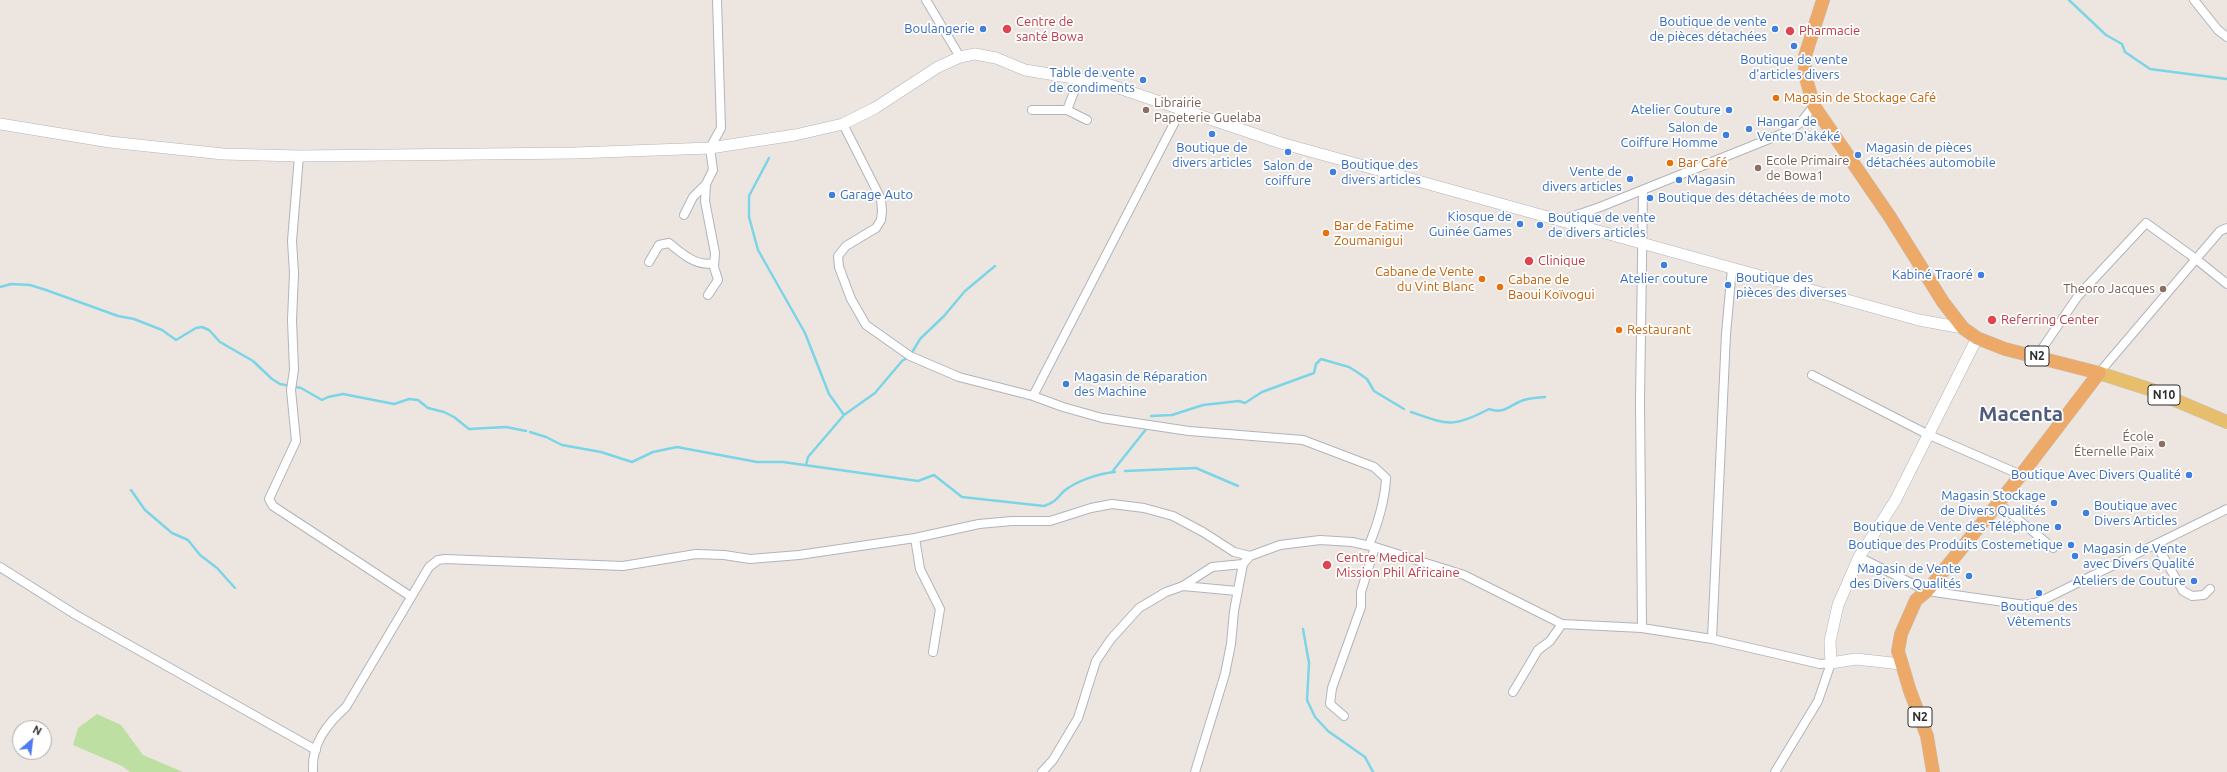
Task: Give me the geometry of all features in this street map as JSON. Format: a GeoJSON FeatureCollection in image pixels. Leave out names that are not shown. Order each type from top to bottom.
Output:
{"type":"FeatureCollection","features":[{"type":"Feature","properties":{"kind":"highway","name":"N2"},"geometry":{"type":"LineString","coordinates":[[1823,0],[1805,56],[1805,75],[1814,106],[1890,216],[1943,302],[1963,328],[1977,338],[2005,349],[2099,373],[2021,475],[1927,591],[1916,600],[1901,634],[1898,651],[1901,664],[1927,736],[1933,772]]}},
{"type":"Feature","properties":{"kind":"main road"},"geometry":{"type":"LineString","coordinates":[[0,124],[110,142],[191,152],[299,156],[575,153],[710,148],[795,135],[843,124],[875,108],[938,67],[975,54],[996,58],[1025,70],[1104,83],[1135,92],[1181,110],[1281,143],[1919,320],[1963,328]]}},
{"type":"Feature","properties":{"kind":"main road"},"geometry":{"type":"LineString","coordinates":[[1901,664],[1856,659],[1831,663],[1830,641],[1838,605],[1859,557],[1895,500],[1927,434],[1977,338]]}},
{"type":"Feature","properties":{"kind":"main road","name":"N10"},"geometry":{"type":"LineString","coordinates":[[2099,373],[2149,389],[2227,422]]}},
{"type":"Feature","properties":{"kind":"street"},"geometry":{"type":"LineString","coordinates":[[684,215],[693,197],[706,184],[713,170],[710,148],[721,128],[717,0]]}},
{"type":"Feature","properties":{"kind":"street"},"geometry":{"type":"LineString","coordinates":[[926,0],[960,58]]}},
{"type":"Feature","properties":{"kind":"street"},"geometry":{"type":"LineString","coordinates":[[2194,0],[2218,30],[2227,37]]}},
{"type":"Feature","properties":{"kind":"street"},"geometry":{"type":"LineString","coordinates":[[1067,110],[1079,79]]}},
{"type":"Feature","properties":{"kind":"street"},"geometry":{"type":"LineString","coordinates":[[1562,220],[1600,207],[1790,132],[1814,106]]}},
{"type":"Feature","properties":{"kind":"street"},"geometry":{"type":"LineString","coordinates":[[1032,110],[1067,110],[1087,120]]}},
{"type":"Feature","properties":{"kind":"street"},"geometry":{"type":"LineString","coordinates":[[1033,396],[1181,110]]}},
{"type":"Feature","properties":{"kind":"street"},"geometry":{"type":"LineString","coordinates":[[843,124],[881,199],[881,220],[876,228],[846,246],[838,256],[839,267],[851,299],[866,325],[910,356],[959,377],[1033,396],[1079,412],[1189,432],[1303,440],[1374,467],[1386,478],[1386,490],[1361,592],[1361,607],[1332,688],[1330,704],[1344,716]]}},
{"type":"Feature","properties":{"kind":"street"},"geometry":{"type":"LineString","coordinates":[[299,156],[292,241],[294,273],[292,386],[296,440],[269,498],[273,506],[410,596]]}},
{"type":"Feature","properties":{"kind":"street"},"geometry":{"type":"LineString","coordinates":[[706,184],[704,201],[716,253],[714,263],[718,280],[708,295]]}},
{"type":"Feature","properties":{"kind":"street"},"geometry":{"type":"LineString","coordinates":[[1642,628],[1640,402],[1643,190]]}},
{"type":"Feature","properties":{"kind":"street"},"geometry":{"type":"LineString","coordinates":[[2037,356],[2078,296],[2146,223],[2196,259],[2227,284]]}},
{"type":"Feature","properties":{"kind":"street"},"geometry":{"type":"LineString","coordinates":[[2099,373],[2220,231],[2227,228]]}},
{"type":"Feature","properties":{"kind":"street"},"geometry":{"type":"LineString","coordinates":[[649,262],[659,245],[669,243],[705,265],[714,263]]}},
{"type":"Feature","properties":{"kind":"street"},"geometry":{"type":"LineString","coordinates":[[1712,639],[1726,334],[1732,268]]}},
{"type":"Feature","properties":{"kind":"street"},"geometry":{"type":"LineString","coordinates":[[1812,375],[1927,434],[2021,475]]}},
{"type":"Feature","properties":{"kind":"street"},"geometry":{"type":"LineString","coordinates":[[1998,503],[2053,548]]}},
{"type":"Feature","properties":{"kind":"street"},"geometry":{"type":"LineString","coordinates":[[313,772],[316,750],[329,722],[346,707],[410,596],[429,567],[438,560],[445,559],[623,566],[696,554],[724,555],[750,559],[799,555],[915,538],[980,524],[1050,521],[1091,508],[1112,504],[1144,508],[1172,516],[1203,532],[1234,552],[1250,556]]}},
{"type":"Feature","properties":{"kind":"street"},"geometry":{"type":"LineString","coordinates":[[1859,557],[1927,591],[2025,605],[2039,602],[2227,509]]}},
{"type":"Feature","properties":{"kind":"street"},"geometry":{"type":"LineString","coordinates":[[915,538],[920,568],[940,608],[933,652]]}},
{"type":"Feature","properties":{"kind":"street"},"geometry":{"type":"LineString","coordinates":[[1195,772],[1225,674],[1231,644],[1237,590],[1243,564],[1250,556],[1280,545],[1320,540],[1352,542],[1372,546],[1464,575],[1562,624],[1642,628],[1712,639],[1820,664],[1831,663],[1818,701],[1775,772]]}},
{"type":"Feature","properties":{"kind":"street"},"geometry":{"type":"LineString","coordinates":[[2156,544],[2183,591],[2192,596],[2204,595],[2210,589]]}},
{"type":"Feature","properties":{"kind":"street"},"geometry":{"type":"LineString","coordinates":[[1042,772],[1053,760],[1076,724],[1096,661],[1111,639],[1139,608],[1166,592],[1183,586],[1212,567],[1243,564]]}},
{"type":"Feature","properties":{"kind":"street"},"geometry":{"type":"LineString","coordinates":[[0,567],[82,619],[316,750]]}},
{"type":"Feature","properties":{"kind":"street"},"geometry":{"type":"LineString","coordinates":[[1183,586],[1237,590]]}},
{"type":"Feature","properties":{"kind":"street"},"geometry":{"type":"LineString","coordinates":[[1513,692],[1538,650],[1550,642],[1562,624]]}},
{"type":"Feature","properties":{"kind":"green space"},"geometry":{"type":"Polygon","coordinates":[[[97,714],[121,725],[143,755],[183,772],[130,772],[122,766],[73,745],[78,728],[97,714]]]}},
{"type":"Feature","properties":{"kind":"waterway"},"geometry":{"type":"LineString","coordinates":[[2069,0],[2106,35],[2122,44],[2125,52],[2150,69],[2227,79]]}},
{"type":"Feature","properties":{"kind":"waterway"},"geometry":{"type":"LineString","coordinates":[[769,158],[749,196],[749,217],[758,250],[805,333],[829,394],[844,415]]}},
{"type":"Feature","properties":{"kind":"waterway"},"geometry":{"type":"LineString","coordinates":[[806,465],[808,457],[844,415],[875,393],[902,361],[910,356],[920,339],[944,316],[965,291],[995,266]]}},
{"type":"Feature","properties":{"kind":"waterway"},"geometry":{"type":"LineString","coordinates":[[0,287],[11,284],[30,285],[118,316],[134,319],[162,330],[176,340],[196,328],[202,327],[209,330],[220,342],[253,361],[272,379],[280,384],[301,388],[322,400],[328,397],[343,394],[394,404],[409,399],[418,400],[428,408],[444,412],[454,417],[469,429],[506,427],[526,431]]}},
{"type":"Feature","properties":{"kind":"waterway"},"geometry":{"type":"LineString","coordinates":[[1151,416],[1172,415],[1203,405],[1239,401],[1245,403],[1262,392],[1314,373],[1316,364],[1321,359],[1349,367],[1367,379],[1374,391],[1404,409]]}},
{"type":"Feature","properties":{"kind":"waterway"},"geometry":{"type":"LineString","coordinates":[[1411,412],[1442,422],[1458,422],[1489,409],[1498,411],[1525,400],[1545,397]]}},
{"type":"Feature","properties":{"kind":"waterway"},"geometry":{"type":"LineString","coordinates":[[1112,472],[1147,428]]}},
{"type":"Feature","properties":{"kind":"waterway"},"geometry":{"type":"LineString","coordinates":[[530,432],[546,437],[562,445],[601,452],[632,462],[653,452],[677,447],[757,462],[783,462],[918,481],[934,475],[962,497],[1044,506],[1053,502],[1069,487],[1081,481],[1095,476],[1115,472]]}},
{"type":"Feature","properties":{"kind":"waterway"},"geometry":{"type":"LineString","coordinates":[[1125,471],[1196,468],[1238,486]]}},
{"type":"Feature","properties":{"kind":"waterway"},"geometry":{"type":"LineString","coordinates":[[131,490],[145,510],[172,533],[188,540],[200,555],[217,568],[235,588]]}},
{"type":"Feature","properties":{"kind":"waterway"},"geometry":{"type":"LineString","coordinates":[[1303,629],[1309,663],[1307,700],[1315,717],[1328,731],[1365,757],[1373,772]]}},
{"type":"Feature","properties":{"kind":"place","name":"Boulangerie"},"geometry":{"type":"Point","coordinates":[983,29]}},
{"type":"Feature","properties":{"kind":"place","name":"Centre de santé Bowa"},"geometry":{"type":"Point","coordinates":[1007,29]}},
{"type":"Feature","properties":{"kind":"place","name":"Boutique de vente de pièces détachées"},"geometry":{"type":"Point","coordinates":[1775,29]}},
{"type":"Feature","properties":{"kind":"place","name":"Pharmacie"},"geometry":{"type":"Point","coordinates":[1790,31]}},
{"type":"Feature","properties":{"kind":"place","name":"Boutique de vente d'articles divers"},"geometry":{"type":"Point","coordinates":[1794,46]}},
{"type":"Feature","properties":{"kind":"place","name":"Table de vente de condiments"},"geometry":{"type":"Point","coordinates":[1143,80]}},
{"type":"Feature","properties":{"kind":"place","name":"Magasin de Stockage Café"},"geometry":{"type":"Point","coordinates":[1776,98]}},
{"type":"Feature","properties":{"kind":"place","name":"Librairie Papeterie Guelaba"},"geometry":{"type":"Point","coordinates":[1146,110]}},
{"type":"Feature","properties":{"kind":"place","name":"Atelier Couture"},"geometry":{"type":"Point","coordinates":[1729,110]}},
{"type":"Feature","properties":{"kind":"place","name":"Hangar de Vente D'akéké"},"geometry":{"type":"Point","coordinates":[1749,129]}},
{"type":"Feature","properties":{"kind":"place","name":"Boutique de divers articles"},"geometry":{"type":"Point","coordinates":[1212,134]}},
{"type":"Feature","properties":{"kind":"place","name":"Salon de Coiffure Homme"},"geometry":{"type":"Point","coordinates":[1726,135]}},
{"type":"Feature","properties":{"kind":"place","name":"Salon de coiffure"},"geometry":{"type":"Point","coordinates":[1288,152]}},
{"type":"Feature","properties":{"kind":"place","name":"Magasin de pièces détachées automobile"},"geometry":{"type":"Point","coordinates":[1858,155]}},
{"type":"Feature","properties":{"kind":"place","name":"Bar Café"},"geometry":{"type":"Point","coordinates":[1670,163]}},
{"type":"Feature","properties":{"kind":"place","name":"Ecole Primaire de Bowa1"},"geometry":{"type":"Point","coordinates":[1758,168]}},
{"type":"Feature","properties":{"kind":"place","name":"Boutique des divers articles"},"geometry":{"type":"Point","coordinates":[1333,172]}},
{"type":"Feature","properties":{"kind":"place","name":"Vente de divers articles"},"geometry":{"type":"Point","coordinates":[1630,179]}},
{"type":"Feature","properties":{"kind":"place","name":"Magasin"},"geometry":{"type":"Point","coordinates":[1679,180]}},
{"type":"Feature","properties":{"kind":"place","name":"Garage Auto"},"geometry":{"type":"Point","coordinates":[832,195]}},
{"type":"Feature","properties":{"kind":"place","name":"Boutique des détachées de moto"},"geometry":{"type":"Point","coordinates":[1650,198]}},
{"type":"Feature","properties":{"kind":"place","name":"Kiosque de Guinée Games"},"geometry":{"type":"Point","coordinates":[1520,224]}},
{"type":"Feature","properties":{"kind":"place","name":"Boutique de vente de divers articles"},"geometry":{"type":"Point","coordinates":[1540,225]}},
{"type":"Feature","properties":{"kind":"place","name":"Bar de Fatime Zoumanigui"},"geometry":{"type":"Point","coordinates":[1326,233]}},
{"type":"Feature","properties":{"kind":"place","name":"Clinique"},"geometry":{"type":"Point","coordinates":[1529,261]}},
{"type":"Feature","properties":{"kind":"place","name":"Atelier couture"},"geometry":{"type":"Point","coordinates":[1664,265]}},
{"type":"Feature","properties":{"kind":"place","name":"Kabiné Traoré"},"geometry":{"type":"Point","coordinates":[1981,275]}},
{"type":"Feature","properties":{"kind":"place","name":"Cabane de Vente du Vint Blanc"},"geometry":{"type":"Point","coordinates":[1482,279]}},
{"type":"Feature","properties":{"kind":"place","name":"Boutique des pièces des diverses"},"geometry":{"type":"Point","coordinates":[1728,285]}},
{"type":"Feature","properties":{"kind":"place","name":"Cabane de Baoui Koïvogui"},"geometry":{"type":"Point","coordinates":[1500,287]}},
{"type":"Feature","properties":{"kind":"place","name":"Theoro Jacques"},"geometry":{"type":"Point","coordinates":[2163,289]}},
{"type":"Feature","properties":{"kind":"place","name":"Referring Center"},"geometry":{"type":"Point","coordinates":[1992,320]}},
{"type":"Feature","properties":{"kind":"place","name":"Restaurant"},"geometry":{"type":"Point","coordinates":[1619,330]}},
{"type":"Feature","properties":{"kind":"place","name":"Magasin de Réparation des Machine"},"geometry":{"type":"Point","coordinates":[1066,384]}},
{"type":"Feature","properties":{"kind":"place","name":"École Éternelle Paix"},"geometry":{"type":"Point","coordinates":[2162,444]}},
{"type":"Feature","properties":{"kind":"place","name":"Boutique Avec Divers Qualité"},"geometry":{"type":"Point","coordinates":[2189,475]}},
{"type":"Feature","properties":{"kind":"place","name":"Magasin Stockage de Divers Qualités"},"geometry":{"type":"Point","coordinates":[2054,503]}},
{"type":"Feature","properties":{"kind":"place","name":"Boutique avec Divers Articles"},"geometry":{"type":"Point","coordinates":[2086,513]}},
{"type":"Feature","properties":{"kind":"place","name":"Boutique de Vente des Téléphone"},"geometry":{"type":"Point","coordinates":[2058,527]}},
{"type":"Feature","properties":{"kind":"place","name":"Boutique des Produits Costemetique"},"geometry":{"type":"Point","coordinates":[2071,545]}},
{"type":"Feature","properties":{"kind":"place","name":"Magasin de Vente avec Divers Qualité"},"geometry":{"type":"Point","coordinates":[2075,556]}},
{"type":"Feature","properties":{"kind":"place","name":"Centre Medical Mission Phil Africaine"},"geometry":{"type":"Point","coordinates":[1327,565]}},
{"type":"Feature","properties":{"kind":"place","name":"Magasin de Vente des Divers Qualités"},"geometry":{"type":"Point","coordinates":[1969,576]}},
{"type":"Feature","properties":{"kind":"place","name":"Ateliers de Couture"},"geometry":{"type":"Point","coordinates":[2194,581]}},
{"type":"Feature","properties":{"kind":"place","name":"Boutique des Vêtements"},"geometry":{"type":"Point","coordinates":[2039,593]}},
{"type":"Feature","properties":{"kind":"district","name":"Macenta"},"geometry":{"type":"Point","coordinates":[2021,414]}}]}
